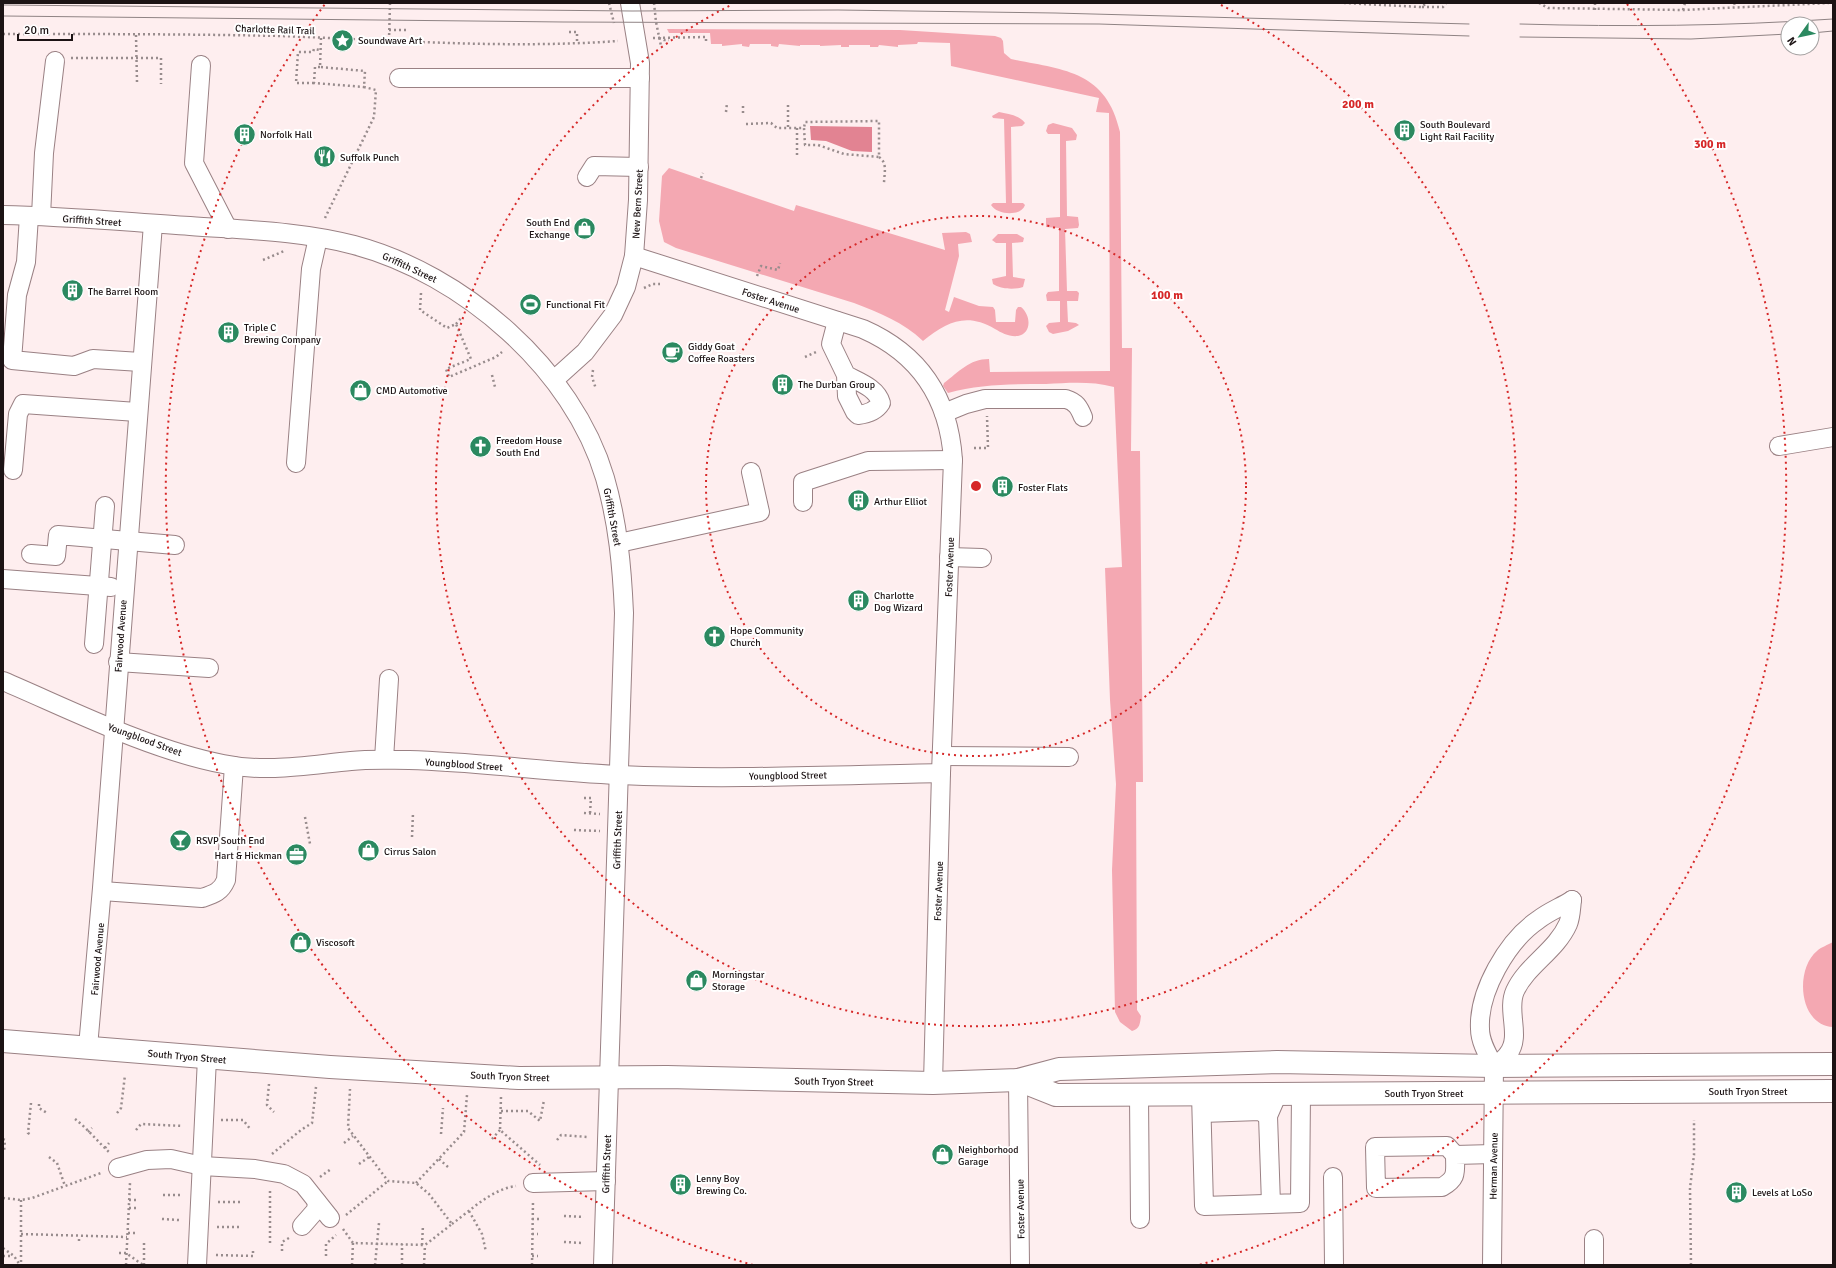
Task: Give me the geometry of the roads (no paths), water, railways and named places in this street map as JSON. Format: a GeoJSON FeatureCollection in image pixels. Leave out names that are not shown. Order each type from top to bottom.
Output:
{"type":"FeatureCollection","features":[{"type":"Feature","properties":{"kind":"main road","name":"South Tryon Street"},"geometry":{"type":"LineString","coordinates":[[3,1041],[330,1067],[519,1078],[667,1077],[933,1083],[1018,1080],[1058,1069],[1269,1063],[1494,1066],[1833,1064]]}},
{"type":"Feature","properties":{"kind":"main road","name":"South Tryon Street"},"geometry":{"type":"LineString","coordinates":[[1018,1080],[1056,1095],[1139,1095],[1202,1103],[1278,1093],[1833,1091]]}},
{"type":"Feature","properties":{"kind":"street","name":"New Bern Street"},"geometry":{"type":"LineString","coordinates":[[554,380],[585,352],[613,315],[626,287],[634,256],[639,167],[640,78],[638,40],[630,3]]}},
{"type":"Feature","properties":{"kind":"street"},"geometry":{"type":"LineString","coordinates":[[55,61],[35,216],[26,262],[17,295],[12,360],[74,366],[93,358],[141,362]]}},
{"type":"Feature","properties":{"kind":"street"},"geometry":{"type":"LineString","coordinates":[[201,65],[194,163],[228,229]]}},
{"type":"Feature","properties":{"kind":"street"},"geometry":{"type":"LineString","coordinates":[[399,78],[640,78]]}},
{"type":"Feature","properties":{"kind":"street"},"geometry":{"type":"LineString","coordinates":[[587,177],[594,166],[639,167]]}},
{"type":"Feature","properties":{"kind":"street","name":"Griffith Street"},"geometry":{"type":"LineString","coordinates":[[3,215],[228,229],[316,247],[355,245],[387,255],[430,275],[479,307],[518,341],[554,380],[582,422],[604,476],[614,511],[619,543],[624,613],[603,1265]]}},
{"type":"Feature","properties":{"kind":"street","name":"Fairwood Avenue"},"geometry":{"type":"LineString","coordinates":[[88,1047],[102,891],[137,412],[153,224]]}},
{"type":"Feature","properties":{"kind":"street"},"geometry":{"type":"LineString","coordinates":[[296,463],[311,269],[316,247]]}},
{"type":"Feature","properties":{"kind":"street","name":"Foster Avenue"},"geometry":{"type":"LineString","coordinates":[[634,256],[869,331],[899,349],[928,380],[944,413],[951,436],[953,460],[942,764],[933,1083]]}},
{"type":"Feature","properties":{"kind":"street"},"geometry":{"type":"LineString","coordinates":[[838,321],[831,344],[846,376]]}},
{"type":"Feature","properties":{"kind":"street"},"geometry":{"type":"LineString","coordinates":[[944,413],[966,404],[986,399],[1066,399],[1072,401],[1079,407],[1083,417]]}},
{"type":"Feature","properties":{"kind":"street"},"geometry":{"type":"LineString","coordinates":[[13,470],[18,414],[23,404],[137,412]]}},
{"type":"Feature","properties":{"kind":"street"},"geometry":{"type":"LineString","coordinates":[[1779,446],[1833,437]]}},
{"type":"Feature","properties":{"kind":"street"},"geometry":{"type":"LineString","coordinates":[[803,502],[803,482],[868,462],[953,460]]}},
{"type":"Feature","properties":{"kind":"street"},"geometry":{"type":"LineString","coordinates":[[619,543],[760,512],[751,472]]}},
{"type":"Feature","properties":{"kind":"street"},"geometry":{"type":"LineString","coordinates":[[94,644],[105,506]]}},
{"type":"Feature","properties":{"kind":"street"},"geometry":{"type":"LineString","coordinates":[[31,554],[56,556],[58,535],[175,545]]}},
{"type":"Feature","properties":{"kind":"street"},"geometry":{"type":"LineString","coordinates":[[949,557],[982,558]]}},
{"type":"Feature","properties":{"kind":"street"},"geometry":{"type":"LineString","coordinates":[[3,579],[124,588]]}},
{"type":"Feature","properties":{"kind":"street"},"geometry":{"type":"LineString","coordinates":[[118,662],[209,668]]}},
{"type":"Feature","properties":{"kind":"street"},"geometry":{"type":"LineString","coordinates":[[384,760],[389,679]]}},
{"type":"Feature","properties":{"kind":"street","name":"Youngblood Street"},"geometry":{"type":"LineString","coordinates":[[3,681],[113,728],[207,761],[259,769],[294,768],[352,760],[384,760],[619,775],[703,777],[1069,757]]}},
{"type":"Feature","properties":{"kind":"street"},"geometry":{"type":"LineString","coordinates":[[102,891],[202,898],[214,894],[222,889],[226,880],[234,766]]}},
{"type":"Feature","properties":{"kind":"street"},"geometry":{"type":"LineString","coordinates":[[1572,900],[1569,923],[1559,940],[1523,977],[1514,993],[1512,1010],[1514,1038],[1508,1054],[1494,1066],[1484,1047],[1480,1030],[1481,1010],[1489,985],[1498,966],[1520,938],[1538,920],[1572,900]]}},
{"type":"Feature","properties":{"kind":"street"},"geometry":{"type":"LineString","coordinates":[[197,1265],[207,1058]]}},
{"type":"Feature","properties":{"kind":"street","name":"Herman Avenue"},"geometry":{"type":"LineString","coordinates":[[1492,1265],[1494,1066]]}},
{"type":"Feature","properties":{"kind":"street","name":"Foster Avenue"},"geometry":{"type":"LineString","coordinates":[[1018,1080],[1020,1265]]}},
{"type":"Feature","properties":{"kind":"street"},"geometry":{"type":"LineString","coordinates":[[1271,1204],[1268,1116],[1278,1093]]}},
{"type":"Feature","properties":{"kind":"street"},"geometry":{"type":"LineString","coordinates":[[1268,1116],[1260,1111],[1202,1103],[1204,1206],[1300,1203],[1301,1093]]}},
{"type":"Feature","properties":{"kind":"street"},"geometry":{"type":"LineString","coordinates":[[1139,1095],[1140,1219]]}},
{"type":"Feature","properties":{"kind":"street"},"geometry":{"type":"LineString","coordinates":[[1455,1155],[1455,1175],[1450,1182],[1442,1187],[1376,1188],[1375,1147],[1447,1146],[1455,1155],[1493,1154]]}},
{"type":"Feature","properties":{"kind":"street"},"geometry":{"type":"LineString","coordinates":[[125,1166],[147,1160],[171,1159],[202,1166],[268,1171],[284,1174],[303,1184],[317,1202],[337,1223]]}},
{"type":"Feature","properties":{"kind":"street"},"geometry":{"type":"LineString","coordinates":[[1333,1177],[1334,1265]]}},
{"type":"Feature","properties":{"kind":"street"},"geometry":{"type":"LineString","coordinates":[[539,1183],[606,1181]]}},
{"type":"Feature","properties":{"kind":"street"},"geometry":{"type":"LineString","coordinates":[[302,1226],[316,1210],[317,1202]]}},
{"type":"Feature","properties":{"kind":"street"},"geometry":{"type":"LineString","coordinates":[[1594,1239],[1594,1265]]}},
{"type":"Feature","properties":{"kind":"tram line"},"geometry":{"type":"LineString","coordinates":[[3,5],[632,11],[838,10],[1055,13],[1469,24]]}},
{"type":"Feature","properties":{"kind":"tram line"},"geometry":{"type":"LineString","coordinates":[[3,16],[564,22],[1099,24],[1469,36]]}},
{"type":"Feature","properties":{"kind":"tram line"},"geometry":{"type":"LineString","coordinates":[[1520,24],[1677,25],[1833,19]]}},
{"type":"Feature","properties":{"kind":"tram line"},"geometry":{"type":"LineString","coordinates":[[1820,32],[1833,31]]}},
{"type":"Feature","properties":{"kind":"tram line"},"geometry":{"type":"LineString","coordinates":[[1520,37],[1691,39],[1780,34]]}},
{"type":"Feature","properties":{"kind":"place","name":"Soundwave Art"},"geometry":{"type":"Point","coordinates":[342,40]}},
{"type":"Feature","properties":{"kind":"place","name":"South Boulevard Light Rail Facility"},"geometry":{"type":"Point","coordinates":[1405,130]}},
{"type":"Feature","properties":{"kind":"place","name":"Norfolk Hall"},"geometry":{"type":"Point","coordinates":[245,134]}},
{"type":"Feature","properties":{"kind":"place","name":"Suffolk Punch"},"geometry":{"type":"Point","coordinates":[325,157]}},
{"type":"Feature","properties":{"kind":"place","name":"South End Exchange"},"geometry":{"type":"Point","coordinates":[585,228]}},
{"type":"Feature","properties":{"kind":"place","name":"The Barrel Room"},"geometry":{"type":"Point","coordinates":[73,291]}},
{"type":"Feature","properties":{"kind":"place","name":"Functional Fit"},"geometry":{"type":"Point","coordinates":[530,304]}},
{"type":"Feature","properties":{"kind":"place","name":"Triple C Brewing Company"},"geometry":{"type":"Point","coordinates":[229,333]}},
{"type":"Feature","properties":{"kind":"place","name":"Giddy Goat Coffee Roasters"},"geometry":{"type":"Point","coordinates":[672,352]}},
{"type":"Feature","properties":{"kind":"place","name":"The Durban Group"},"geometry":{"type":"Point","coordinates":[782,384]}},
{"type":"Feature","properties":{"kind":"place","name":"CMD Automotive"},"geometry":{"type":"Point","coordinates":[361,390]}},
{"type":"Feature","properties":{"kind":"place","name":"Freedom House South End"},"geometry":{"type":"Point","coordinates":[480,446]}},
{"type":"Feature","properties":{"kind":"place","name":"Foster Flats"},"geometry":{"type":"Point","coordinates":[1003,487]}},
{"type":"Feature","properties":{"kind":"place","name":"Arthur Elliot"},"geometry":{"type":"Point","coordinates":[858,501]}},
{"type":"Feature","properties":{"kind":"place","name":"Charlotte Dog Wizard"},"geometry":{"type":"Point","coordinates":[858,601]}},
{"type":"Feature","properties":{"kind":"place","name":"Hope Community Church"},"geometry":{"type":"Point","coordinates":[714,636]}},
{"type":"Feature","properties":{"kind":"place","name":"RSVP South End"},"geometry":{"type":"Point","coordinates":[180,840]}},
{"type":"Feature","properties":{"kind":"place","name":"Cirrus Salon"},"geometry":{"type":"Point","coordinates":[369,851]}},
{"type":"Feature","properties":{"kind":"place","name":"Hart & Hickman"},"geometry":{"type":"Point","coordinates":[297,855]}},
{"type":"Feature","properties":{"kind":"place","name":"Viscosoft"},"geometry":{"type":"Point","coordinates":[300,942]}},
{"type":"Feature","properties":{"kind":"place","name":"Morningstar Storage"},"geometry":{"type":"Point","coordinates":[697,980]}},
{"type":"Feature","properties":{"kind":"place","name":"Neighborhood Garage"},"geometry":{"type":"Point","coordinates":[943,1155]}},
{"type":"Feature","properties":{"kind":"place","name":"Lenny Boy Brewing Co."},"geometry":{"type":"Point","coordinates":[680,1184]}},
{"type":"Feature","properties":{"kind":"place","name":"Levels at LoSo"},"geometry":{"type":"Point","coordinates":[1736,1192]}}]}
